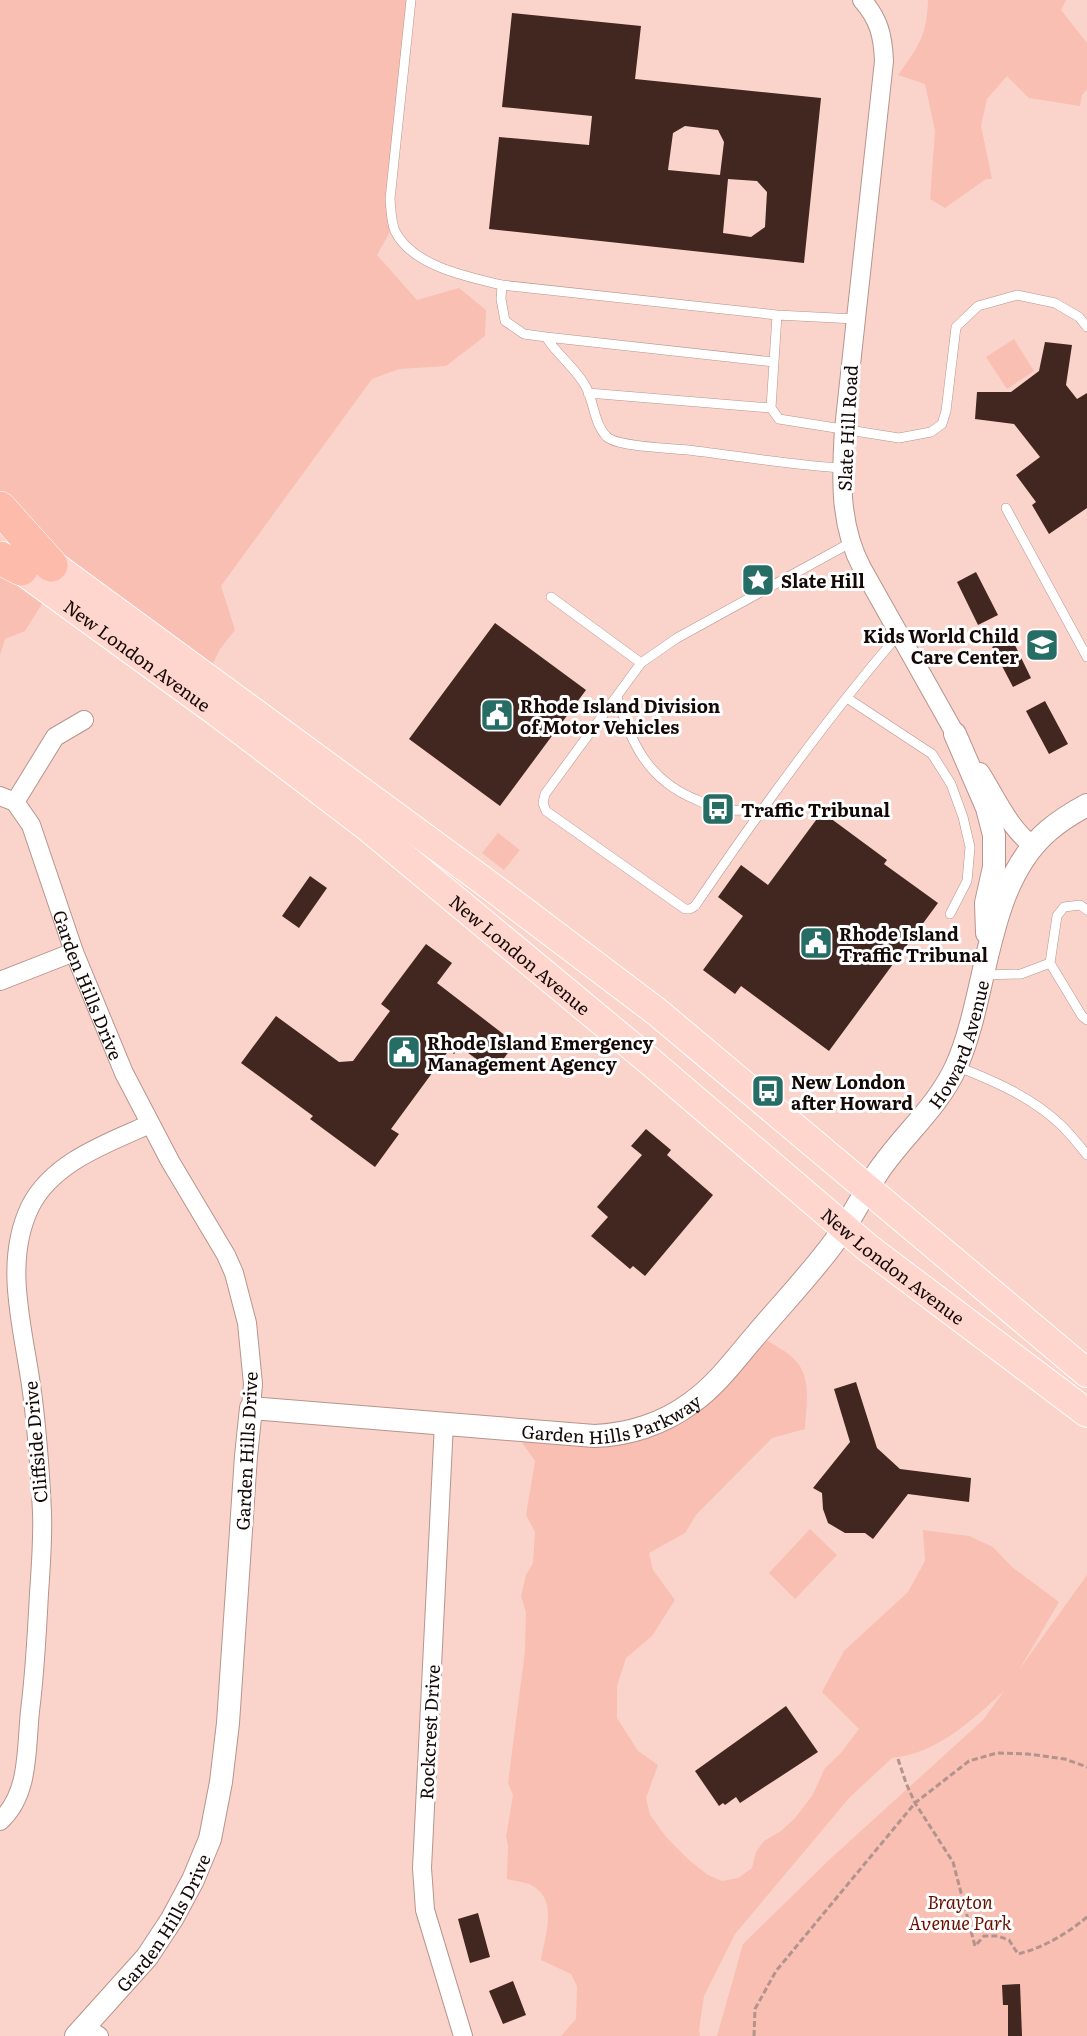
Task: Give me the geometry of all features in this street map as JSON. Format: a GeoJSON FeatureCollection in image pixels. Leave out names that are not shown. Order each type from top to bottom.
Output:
{"type":"FeatureCollection","features":[{"type":"Feature","properties":{"kind":"highway"},"geometry":{"type":"LineString","coordinates":[[0,508],[18,562]]}},
{"type":"Feature","properties":{"kind":"main road","name":"New London Avenue"},"geometry":{"type":"LineString","coordinates":[[0,525],[18,562],[365,825],[652,1063],[878,1255],[1081,1410]]}},
{"type":"Feature","properties":{"kind":"main road","name":"New London Avenue"},"geometry":{"type":"LineString","coordinates":[[18,562],[480,879],[647,1005],[1087,1373]]}},
{"type":"Feature","properties":{"kind":"street","name":"Slate Hill Road"},"geometry":{"type":"LineString","coordinates":[[862,0],[878,23],[882,34],[884,61],[844,429],[842,468],[844,510],[850,543],[955,734],[1017,831],[1034,846]]}},
{"type":"Feature","properties":{"kind":"street"},"geometry":{"type":"LineString","coordinates":[[7,799],[55,737],[84,720]]}},
{"type":"Feature","properties":{"kind":"street"},"geometry":{"type":"LineString","coordinates":[[955,734],[989,814],[994,835],[994,867],[986,903],[985,965]]}},
{"type":"Feature","properties":{"kind":"street","name":"Garden Hills Drive"},"geometry":{"type":"LineString","coordinates":[[7,799],[31,825],[37,838],[74,952],[124,1073],[170,1161],[226,1255],[234,1273],[247,1323],[253,1384],[228,1723],[221,1782],[210,1839],[193,1880],[172,1919],[147,1957],[87,2033]]}},
{"type":"Feature","properties":{"kind":"street","name":"Howard Avenue"},"geometry":{"type":"LineString","coordinates":[[868,1188],[879,1170],[935,1102],[956,1066],[1008,889],[1034,846],[1049,830],[1087,805]]}},
{"type":"Feature","properties":{"kind":"street"},"geometry":{"type":"LineString","coordinates":[[0,981],[74,952]]}},
{"type":"Feature","properties":{"kind":"street","name":"Cliffside Drive"},"geometry":{"type":"LineString","coordinates":[[0,1821],[17,1801],[21,1788],[29,1737],[41,1563],[40,1475],[31,1387],[21,1321],[16,1262],[18,1244],[30,1207],[55,1175],[110,1141],[150,1124]]}},
{"type":"Feature","properties":{"kind":"street","name":"Garden Hills Parkway"},"geometry":{"type":"LineString","coordinates":[[251,1408],[594,1436],[626,1432],[663,1420],[690,1404],[721,1376],[828,1249],[868,1188]]}},
{"type":"Feature","properties":{"kind":"street","name":"Rockcrest Drive"},"geometry":{"type":"LineString","coordinates":[[444,1423],[422,1868],[424,1910],[463,2036]]}},
{"type":"Feature","properties":{"kind":"lane"},"geometry":{"type":"LineString","coordinates":[[411,0],[391,184],[392,219],[394,230],[401,240],[425,260],[462,275],[502,285],[777,315],[855,319]]}},
{"type":"Feature","properties":{"kind":"lane"},"geometry":{"type":"LineString","coordinates":[[502,285],[501,299],[505,321],[524,334],[774,362]]}},
{"type":"Feature","properties":{"kind":"lane"},"geometry":{"type":"LineString","coordinates":[[777,315],[771,408],[779,419],[899,438],[932,432],[942,424],[946,411],[956,327],[978,306],[1017,295],[1055,303],[1079,317],[1087,327]]}},
{"type":"Feature","properties":{"kind":"lane"},"geometry":{"type":"LineString","coordinates":[[546,337],[554,351],[578,374],[601,428],[609,438],[626,443],[794,465],[842,468]]}},
{"type":"Feature","properties":{"kind":"lane"},"geometry":{"type":"LineString","coordinates":[[588,393],[771,408]]}},
{"type":"Feature","properties":{"kind":"lane"},"geometry":{"type":"LineString","coordinates":[[1006,508],[1087,657]]}},
{"type":"Feature","properties":{"kind":"lane"},"geometry":{"type":"LineString","coordinates":[[850,543],[677,638],[640,663],[545,794],[543,803],[546,811],[685,909],[696,906],[761,809],[899,634]]}},
{"type":"Feature","properties":{"kind":"lane"},"geometry":{"type":"LineString","coordinates":[[551,597],[640,663]]}},
{"type":"Feature","properties":{"kind":"lane"},"geometry":{"type":"LineString","coordinates":[[617,697],[632,738],[648,766],[664,781],[688,797],[718,809],[761,809]]}},
{"type":"Feature","properties":{"kind":"lane"},"geometry":{"type":"LineString","coordinates":[[847,698],[932,754],[951,784],[970,847],[967,881],[950,914]]}},
{"type":"Feature","properties":{"kind":"lane"},"geometry":{"type":"LineString","coordinates":[[1087,910],[1080,905],[1064,907],[1057,916],[1050,963],[1082,1016],[1087,1020]]}},
{"type":"Feature","properties":{"kind":"lane"},"geometry":{"type":"LineString","coordinates":[[985,965],[1021,974],[1050,963]]}},
{"type":"Feature","properties":{"kind":"lane"},"geometry":{"type":"LineString","coordinates":[[956,1066],[1008,1088],[1036,1106],[1064,1128],[1087,1155]]}},
{"type":"Feature","properties":{"kind":"path"},"geometry":{"type":"LineString","coordinates":[[754,2036],[755,2009],[776,1971],[915,1803],[969,1761],[998,1753],[1065,1759],[1087,1767]]}},
{"type":"Feature","properties":{"kind":"path"},"geometry":{"type":"LineString","coordinates":[[898,1759],[915,1803],[953,1862],[975,1946],[984,1936],[998,1936],[1009,1940],[1018,1953],[1033,1950],[1076,1927],[1087,1917]]}},
{"type":"Feature","properties":{"kind":"green space"},"geometry":{"type":"Polygon","coordinates":[[[0,0],[408,0],[392,228],[377,255],[417,300],[459,288],[486,310],[485,336],[446,366],[399,369],[372,379],[221,586],[235,630],[220,649],[209,671],[104,597],[0,501],[0,0]]]}},
{"type":"Feature","properties":{"kind":"green space"},"geometry":{"type":"Polygon","coordinates":[[[928,0],[1066,0],[1061,10],[1087,43],[1087,89],[1082,95],[1080,106],[1029,98],[1007,76],[987,99],[981,126],[992,179],[986,179],[945,208],[930,199],[935,131],[925,84],[898,75],[920,40],[926,23],[928,0]]]}},
{"type":"Feature","properties":{"kind":"green space"},"geometry":{"type":"Polygon","coordinates":[[[1014,339],[1034,371],[1007,389],[986,357],[1014,339]]]}},
{"type":"Feature","properties":{"kind":"green space"},"geometry":{"type":"Polygon","coordinates":[[[0,552],[50,591],[25,631],[5,639],[0,655],[0,552]]]}},
{"type":"Feature","properties":{"kind":"green space"},"geometry":{"type":"Polygon","coordinates":[[[498,833],[520,850],[504,870],[482,853],[498,833]]]}},
{"type":"Feature","properties":{"kind":"green space","name":"Brayton Avenue Park"},"geometry":{"type":"Polygon","coordinates":[[[757,1335],[785,1352],[799,1365],[806,1382],[807,1392],[805,1429],[772,1438],[696,1515],[685,1533],[649,1553],[653,1570],[675,1600],[652,1636],[626,1658],[617,1686],[617,1718],[638,1751],[658,1765],[646,1798],[650,1815],[667,1838],[708,1875],[722,1881],[738,1878],[752,1868],[756,1852],[764,1841],[781,1831],[795,1818],[812,1796],[825,1768],[840,1754],[859,1729],[822,1692],[844,1651],[908,1592],[925,1561],[923,1530],[969,1536],[993,1547],[1012,1567],[1059,1602],[1019,1670],[1087,1575],[1087,2036],[717,2036],[743,1944],[829,1860],[983,1720],[1004,1691],[966,1724],[939,1743],[909,1755],[892,1758],[850,1797],[735,1934],[704,1996],[700,2036],[561,2036],[576,2019],[577,1986],[571,1974],[541,1960],[548,1918],[545,1898],[539,1890],[529,1884],[507,1879],[508,1845],[506,1837],[513,1795],[508,1783],[525,1651],[526,1612],[521,1596],[526,1575],[533,1563],[535,1532],[526,1515],[535,1461],[512,1428],[609,1433],[665,1415],[757,1335]]]}},
{"type":"Feature","properties":{"kind":"green space"},"geometry":{"type":"Polygon","coordinates":[[[810,1529],[837,1555],[795,1599],[769,1573],[810,1529]]]}},
{"type":"Feature","properties":{"kind":"building"},"geometry":{"type":"Polygon","coordinates":[[[512,13],[641,26],[635,79],[821,98],[804,263],[489,229],[499,137],[589,145],[592,116],[502,107],[512,13]],[[685,126],[673,133],[668,170],[720,175],[724,142],[718,130],[685,126]],[[728,179],[723,233],[751,237],[765,227],[767,192],[757,181],[728,179]]]}},
{"type":"Feature","properties":{"kind":"building"},"geometry":{"type":"Polygon","coordinates":[[[1045,342],[1072,345],[1066,385],[1077,399],[1087,393],[1087,508],[1049,534],[1032,505],[1036,502],[1016,475],[1040,457],[1014,424],[975,419],[977,392],[1011,392],[1039,371],[1045,342]]]}},
{"type":"Feature","properties":{"kind":"building"},"geometry":{"type":"Polygon","coordinates":[[[976,572],[998,615],[978,625],[957,582],[976,572]]]}},
{"type":"Feature","properties":{"kind":"building","name":"Rhode Island Division of Motor Vehicles"},"geometry":{"type":"Polygon","coordinates":[[[495,623],[586,690],[500,806],[409,739],[495,623]]]}},
{"type":"Feature","properties":{"kind":"building"},"geometry":{"type":"Polygon","coordinates":[[[1011,637],[1031,678],[1013,687],[992,647],[1011,637]]]}},
{"type":"Feature","properties":{"kind":"building"},"geometry":{"type":"Polygon","coordinates":[[[1045,701],[1068,744],[1049,754],[1026,711],[1045,701]]]}},
{"type":"Feature","properties":{"kind":"building","name":"Rhode Island Traffic Tribunal"},"geometry":{"type":"Polygon","coordinates":[[[822,812],[887,860],[884,864],[938,903],[829,1051],[741,986],[735,994],[703,970],[743,916],[718,897],[741,865],[768,885],[822,812]]]}},
{"type":"Feature","properties":{"kind":"building"},"geometry":{"type":"Polygon","coordinates":[[[310,876],[327,888],[299,928],[282,916],[310,876]]]}},
{"type":"Feature","properties":{"kind":"building"},"geometry":{"type":"Polygon","coordinates":[[[426,944],[452,963],[437,983],[515,1043],[494,1072],[460,1047],[454,1054],[449,1050],[391,1129],[399,1134],[375,1167],[310,1119],[313,1116],[241,1063],[276,1016],[339,1062],[353,1061],[390,1011],[381,1004],[426,944]]]}},
{"type":"Feature","properties":{"kind":"building"},"geometry":{"type":"Polygon","coordinates":[[[646,1129],[671,1150],[667,1155],[713,1195],[645,1276],[633,1266],[630,1269],[591,1236],[608,1217],[597,1207],[642,1155],[631,1146],[646,1129]]]}},
{"type":"Feature","properties":{"kind":"building"},"geometry":{"type":"Polygon","coordinates":[[[856,1382],[877,1448],[900,1469],[971,1478],[969,1502],[908,1494],[873,1539],[865,1533],[845,1533],[828,1523],[823,1509],[822,1493],[813,1488],[850,1442],[834,1389],[856,1382]]]}},
{"type":"Feature","properties":{"kind":"building"},"geometry":{"type":"Polygon","coordinates":[[[786,1706],[818,1752],[740,1803],[736,1797],[725,1805],[723,1803],[719,1806],[695,1771],[786,1706]]]}},
{"type":"Feature","properties":{"kind":"building"},"geometry":{"type":"Polygon","coordinates":[[[478,1913],[490,1957],[470,1963],[458,1919],[478,1913]]]}},
{"type":"Feature","properties":{"kind":"building"},"geometry":{"type":"Polygon","coordinates":[[[513,1981],[526,2015],[503,2024],[489,1991],[513,1981]]]}},
{"type":"Feature","properties":{"kind":"building"},"geometry":{"type":"Polygon","coordinates":[[[1020,1984],[1022,2036],[1008,2036],[1008,2005],[1003,2005],[1002,1985],[1020,1984]]]}},
{"type":"Feature","properties":{"kind":"place","name":"Slate Hill"},"geometry":{"type":"Point","coordinates":[758,580]}},
{"type":"Feature","properties":{"kind":"place","name":"Kids World Child Care Center"},"geometry":{"type":"Point","coordinates":[1042,645]}},
{"type":"Feature","properties":{"kind":"place","name":"Rhode Island Division of Motor Vehicles"},"geometry":{"type":"Point","coordinates":[497,715]}},
{"type":"Feature","properties":{"kind":"place","name":"Traffic Tribunal"},"geometry":{"type":"Point","coordinates":[718,809]}},
{"type":"Feature","properties":{"kind":"place","name":"Rhode Island Traffic Tribunal"},"geometry":{"type":"Point","coordinates":[816,943]}},
{"type":"Feature","properties":{"kind":"place","name":"Rhode Island Emergency Management Agency"},"geometry":{"type":"Point","coordinates":[404,1052]}},
{"type":"Feature","properties":{"kind":"place","name":"New London after Howard"},"geometry":{"type":"Point","coordinates":[768,1091]}}]}
